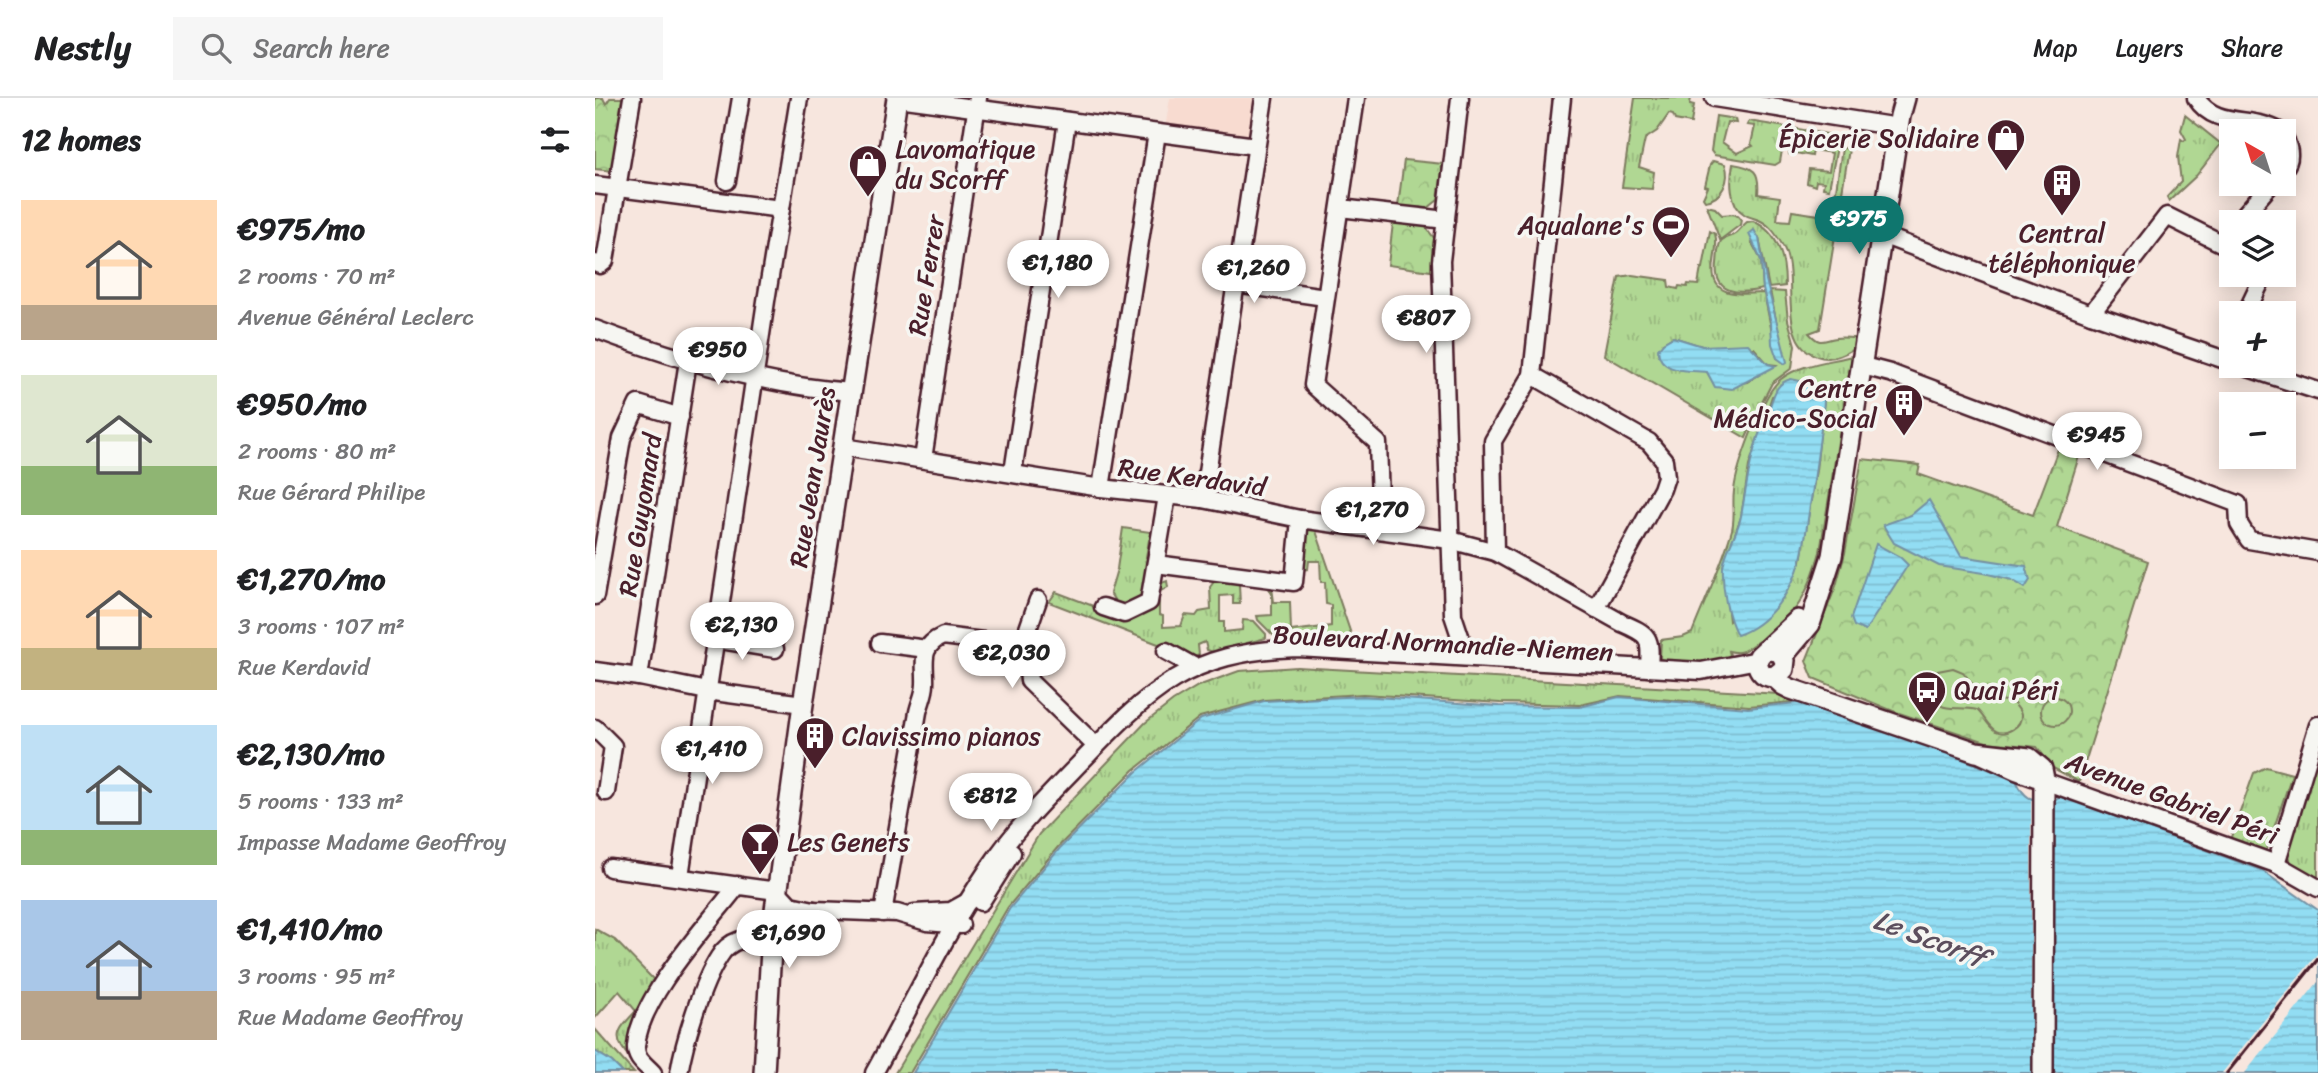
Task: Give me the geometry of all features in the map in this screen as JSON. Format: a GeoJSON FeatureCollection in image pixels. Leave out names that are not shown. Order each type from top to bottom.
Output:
{"type":"FeatureCollection","features":[{"type":"Feature","properties":{"kind":"main road","name":"Rue Jean Jaurès"},"geometry":{"type":"LineString","coordinates":[[764,1073],[770,946],[777,891],[803,704],[898,98]]}},
{"type":"Feature","properties":{"kind":"main road"},"geometry":{"type":"LineString","coordinates":[[1771,664],[1817,598],[1832,556],[1900,110]]}},
{"type":"Feature","properties":{"kind":"main road","name":"Avenue Gabriel Péri"},"geometry":{"type":"LineString","coordinates":[[1771,664],[1783,685],[1976,752],[2029,758],[2042,769],[2044,779]]}},
{"type":"Feature","properties":{"kind":"main road"},"geometry":{"type":"LineString","coordinates":[[2043,1073],[2044,779]]}},
{"type":"Feature","properties":{"kind":"street"},"geometry":{"type":"LineString","coordinates":[[595,263],[600,265],[605,261],[632,98]]}},
{"type":"Feature","properties":{"kind":"street"},"geometry":{"type":"LineString","coordinates":[[727,181],[741,98]]}},
{"type":"Feature","properties":{"kind":"street"},"geometry":{"type":"LineString","coordinates":[[680,876],[706,691],[799,98]]}},
{"type":"Feature","properties":{"kind":"street"},"geometry":{"type":"LineString","coordinates":[[898,98],[977,104],[1067,121],[1256,146]]}},
{"type":"Feature","properties":{"kind":"street"},"geometry":{"type":"LineString","coordinates":[[1203,499],[1264,98]]}},
{"type":"Feature","properties":{"kind":"street"},"geometry":{"type":"LineString","coordinates":[[1356,98],[1313,385],[1378,443],[1381,529]]}},
{"type":"Feature","properties":{"kind":"street"},"geometry":{"type":"LineString","coordinates":[[1460,98],[1441,261],[1453,615],[1467,657]]}},
{"type":"Feature","properties":{"kind":"street"},"geometry":{"type":"LineString","coordinates":[[1495,552],[1493,441],[1532,375],[1562,98]]}},
{"type":"Feature","properties":{"kind":"street"},"geometry":{"type":"LineString","coordinates":[[1714,98],[1900,110]]}},
{"type":"Feature","properties":{"kind":"street"},"geometry":{"type":"LineString","coordinates":[[2196,98],[2201,107],[2214,116],[2233,119]]}},
{"type":"Feature","properties":{"kind":"street","name":"Rue Ferrer"},"geometry":{"type":"LineString","coordinates":[[923,460],[977,104]]}},
{"type":"Feature","properties":{"kind":"street"},"geometry":{"type":"LineString","coordinates":[[1013,472],[1067,121]]}},
{"type":"Feature","properties":{"kind":"street"},"geometry":{"type":"LineString","coordinates":[[1101,488],[1157,133]]}},
{"type":"Feature","properties":{"kind":"street"},"geometry":{"type":"LineString","coordinates":[[595,185],[781,209]]}},
{"type":"Feature","properties":{"kind":"street"},"geometry":{"type":"LineString","coordinates":[[2248,210],[2261,196]]}},
{"type":"Feature","properties":{"kind":"street"},"geometry":{"type":"LineString","coordinates":[[1340,208],[1446,220]]}},
{"type":"Feature","properties":{"kind":"street"},"geometry":{"type":"LineString","coordinates":[[2091,314],[2168,216],[2219,237]]}},
{"type":"Feature","properties":{"kind":"street"},"geometry":{"type":"LineString","coordinates":[[1882,235],[2091,314],[2219,358]]}},
{"type":"Feature","properties":{"kind":"street"},"geometry":{"type":"LineString","coordinates":[[1234,284],[1325,297]]}},
{"type":"Feature","properties":{"kind":"street"},"geometry":{"type":"LineString","coordinates":[[595,329],[688,361],[755,377],[852,392]]}},
{"type":"Feature","properties":{"kind":"street","name":"Rue Guyomard"},"geometry":{"type":"LineString","coordinates":[[639,677],[688,361]]}},
{"type":"Feature","properties":{"kind":"street"},"geometry":{"type":"LineString","coordinates":[[1863,366],[1890,373],[2238,504],[2239,524],[2249,540],[2318,552]]}},
{"type":"Feature","properties":{"kind":"street"},"geometry":{"type":"LineString","coordinates":[[1532,375],[1649,442],[1664,460],[1666,477],[1662,489],[1596,609]]}},
{"type":"Feature","properties":{"kind":"street"},"geometry":{"type":"LineString","coordinates":[[2278,378],[2318,391]]}},
{"type":"Feature","properties":{"kind":"street"},"geometry":{"type":"LineString","coordinates":[[595,596],[622,438],[638,404],[680,417]]}},
{"type":"Feature","properties":{"kind":"street","name":"Rue Kerdavid"},"geometry":{"type":"LineString","coordinates":[[843,447],[1101,488],[1203,499],[1300,519],[1450,540],[1495,552],[1646,635],[1651,644],[1649,668]]}},
{"type":"Feature","properties":{"kind":"street"},"geometry":{"type":"LineString","coordinates":[[1103,607],[1124,614],[1149,602],[1167,496]]}},
{"type":"Feature","properties":{"kind":"street"},"geometry":{"type":"LineString","coordinates":[[1156,564],[1294,582],[1300,519]]}},
{"type":"Feature","properties":{"kind":"street"},"geometry":{"type":"LineString","coordinates":[[1038,600],[1022,646],[1029,681],[1096,746]]}},
{"type":"Feature","properties":{"kind":"street"},"geometry":{"type":"LineString","coordinates":[[1439,656],[1453,615]]}},
{"type":"Feature","properties":{"kind":"street"},"geometry":{"type":"LineString","coordinates":[[890,913],[911,748],[925,687],[923,658],[927,649],[934,640],[943,636],[1022,646]]}},
{"type":"Feature","properties":{"kind":"street"},"geometry":{"type":"LineString","coordinates":[[715,639],[775,649]]}},
{"type":"Feature","properties":{"kind":"street"},"geometry":{"type":"LineString","coordinates":[[880,643],[927,649]]}},
{"type":"Feature","properties":{"kind":"street","name":"Boulevard Normandie-Niemen"},"geometry":{"type":"LineString","coordinates":[[884,1073],[956,945],[970,901],[1007,842],[1096,746],[1146,697],[1195,667],[1235,654],[1297,648],[1701,671],[1771,664]]}},
{"type":"Feature","properties":{"kind":"street"},"geometry":{"type":"LineString","coordinates":[[1166,651],[1195,667]]}},
{"type":"Feature","properties":{"kind":"street","name":"Boulevard Normandie-Niemen"},"geometry":{"type":"LineString","coordinates":[[961,925],[1032,827],[1129,723],[1167,692],[1223,667],[1253,660],[1297,657],[1702,680],[1725,678],[1771,664]]}},
{"type":"Feature","properties":{"kind":"street"},"geometry":{"type":"LineString","coordinates":[[595,671],[706,691],[803,704]]}},
{"type":"Feature","properties":{"kind":"street"},"geometry":{"type":"LineString","coordinates":[[2276,864],[2318,725]]}},
{"type":"Feature","properties":{"kind":"street"},"geometry":{"type":"LineString","coordinates":[[595,728],[613,746],[606,792]]}},
{"type":"Feature","properties":{"kind":"street","name":"Avenue Gabriel Péri"},"geometry":{"type":"LineString","coordinates":[[2044,779],[2276,864],[2318,888]]}},
{"type":"Feature","properties":{"kind":"street"},"geometry":{"type":"LineString","coordinates":[[610,868],[777,891],[790,905],[814,910],[890,913],[951,911],[970,901]]}},
{"type":"Feature","properties":{"kind":"street"},"geometry":{"type":"LineString","coordinates":[[683,1051],[662,1068],[652,1071],[642,1062],[636,1047],[655,993],[738,885]]}},
{"type":"Feature","properties":{"kind":"street"},"geometry":{"type":"LineString","coordinates":[[679,1073],[683,1051],[708,978],[725,949],[740,940],[770,946],[792,919],[814,910]]}},
{"type":"Feature","properties":{"kind":"street"},"geometry":{"type":"LineString","coordinates":[[890,913],[927,922],[961,925]]}},
{"type":"Feature","properties":{"kind":"street"},"geometry":{"type":"LineString","coordinates":[[927,922],[940,952]]}},
{"type":"Feature","properties":{"kind":"street"},"geometry":{"type":"LineString","coordinates":[[874,1073],[940,952],[961,925]]}},
{"type":"Feature","properties":{"kind":"shaded area"},"geometry":{"type":"Polygon","coordinates":[[[1170,98],[1258,98],[1253,129],[1249,137],[1243,140],[1165,129],[1170,98]]]}},
{"type":"Feature","properties":{"kind":"green space"},"geometry":{"type":"Polygon","coordinates":[[[595,98],[603,98],[606,104],[610,98],[622,98],[613,171],[595,169],[595,98]]]}},
{"type":"Feature","properties":{"kind":"green space"},"geometry":{"type":"Polygon","coordinates":[[[1635,98],[1691,98],[1690,104],[1694,105],[1691,123],[1675,120],[1673,115],[1669,114],[1657,131],[1645,139],[1639,167],[1654,172],[1652,189],[1622,187],[1635,98]]]}},
{"type":"Feature","properties":{"kind":"green space"},"geometry":{"type":"Polygon","coordinates":[[[2185,115],[2219,142],[2219,147],[2196,176],[2169,201],[2167,197],[2181,182],[2178,157],[2181,139],[2186,139],[2181,130],[2185,115]]]}},
{"type":"Feature","properties":{"kind":"green space"},"geometry":{"type":"Polygon","coordinates":[[[1716,116],[1735,119],[1736,123],[1727,122],[1722,142],[1737,153],[1753,146],[1751,144],[1755,126],[1747,125],[1749,121],[1786,127],[1780,162],[1775,165],[1714,155],[1711,151],[1716,116]]]}},
{"type":"Feature","properties":{"kind":"green space"},"geometry":{"type":"Polygon","coordinates":[[[1792,128],[1839,136],[1829,189],[1823,188],[1824,182],[1816,181],[1815,186],[1807,183],[1809,169],[1829,171],[1832,153],[1813,150],[1812,156],[1790,152],[1789,155],[1792,128]]]}},
{"type":"Feature","properties":{"kind":"green space"},"geometry":{"type":"Polygon","coordinates":[[[1842,148],[1849,149],[1820,329],[1809,333],[1816,340],[1822,341],[1854,338],[1853,349],[1840,356],[1827,358],[1817,356],[1804,348],[1797,337],[1792,323],[1790,275],[1784,248],[1767,225],[1739,210],[1733,198],[1731,177],[1733,164],[1754,171],[1758,180],[1758,194],[1780,197],[1777,220],[1790,221],[1792,211],[1819,215],[1821,206],[1829,204],[1828,215],[1833,212],[1842,148]]]}},
{"type":"Feature","properties":{"kind":"green space"},"geometry":{"type":"Polygon","coordinates":[[[1404,160],[1443,164],[1438,200],[1428,208],[1398,206],[1404,160]]]}},
{"type":"Feature","properties":{"kind":"green space"},"geometry":{"type":"Polygon","coordinates":[[[1713,161],[1725,164],[1726,182],[1716,197],[1705,201],[1703,198],[1708,187],[1705,186],[1713,161]]]}},
{"type":"Feature","properties":{"kind":"green space"},"geometry":{"type":"Polygon","coordinates":[[[1707,206],[1715,208],[1722,215],[1737,215],[1741,220],[1740,225],[1720,240],[1707,206]]]}},
{"type":"Feature","properties":{"kind":"green space"},"geometry":{"type":"Polygon","coordinates":[[[1753,221],[1769,233],[1779,248],[1785,286],[1769,288],[1759,238],[1752,243],[1761,260],[1763,289],[1746,292],[1730,290],[1719,282],[1717,274],[1719,246],[1722,240],[1735,234],[1747,222],[1753,221]]]}},
{"type":"Feature","properties":{"kind":"green space"},"geometry":{"type":"Polygon","coordinates":[[[1393,223],[1425,226],[1434,238],[1431,271],[1388,265],[1393,223]]]}},
{"type":"Feature","properties":{"kind":"green space"},"geometry":{"type":"Polygon","coordinates":[[[1710,231],[1715,234],[1716,241],[1713,274],[1716,283],[1728,292],[1764,293],[1777,358],[1785,363],[1770,291],[1785,292],[1788,320],[1795,345],[1792,368],[1772,383],[1746,438],[1604,355],[1619,277],[1632,275],[1668,280],[1669,287],[1678,289],[1679,286],[1687,287],[1688,284],[1698,285],[1710,231]],[[1673,337],[1663,343],[1707,372],[1716,387],[1747,382],[1776,365],[1768,364],[1754,348],[1702,346],[1673,337]]]}},
{"type":"Feature","properties":{"kind":"green space"},"geometry":{"type":"Polygon","coordinates":[[[1852,356],[1820,552],[1806,592],[1783,624],[1745,650],[1729,651],[1730,655],[1723,659],[1707,663],[1662,660],[1661,640],[1692,633],[1718,571],[1732,528],[1736,480],[1751,431],[1766,399],[1781,379],[1789,374],[1852,356]],[[1812,384],[1772,396],[1749,466],[1741,517],[1723,566],[1729,621],[1801,561],[1816,470],[1825,391],[1823,386],[1812,384]]]}},
{"type":"Feature","properties":{"kind":"green space"},"geometry":{"type":"Polygon","coordinates":[[[2060,444],[2080,453],[2057,527],[2148,561],[2079,782],[2053,768],[2037,747],[1986,742],[1893,711],[1813,678],[1806,661],[1836,586],[1845,553],[1862,459],[1920,465],[1918,474],[2033,515],[2060,444]]]}},
{"type":"Feature","properties":{"kind":"green space"},"geometry":{"type":"Polygon","coordinates":[[[1372,493],[1375,516],[1372,522],[1322,515],[1331,506],[1372,493]]]}},
{"type":"Feature","properties":{"kind":"green space"},"geometry":{"type":"Polygon","coordinates":[[[1123,528],[1157,533],[1156,540],[1149,540],[1146,557],[1152,559],[1145,600],[1121,611],[1110,593],[1117,569],[1123,528]]]}},
{"type":"Feature","properties":{"kind":"green space"},"geometry":{"type":"Polygon","coordinates":[[[1304,528],[1315,528],[1353,640],[1274,636],[1258,620],[1257,616],[1272,615],[1272,594],[1269,588],[1272,587],[1274,602],[1290,602],[1291,631],[1331,626],[1331,605],[1326,604],[1320,561],[1309,561],[1308,569],[1300,570],[1304,528]]]}},
{"type":"Feature","properties":{"kind":"green space"},"geometry":{"type":"Polygon","coordinates":[[[1216,579],[1234,579],[1239,584],[1240,604],[1233,604],[1233,595],[1220,596],[1220,622],[1224,622],[1224,632],[1242,630],[1243,620],[1254,621],[1266,634],[1266,638],[1213,652],[1207,650],[1205,642],[1198,645],[1199,655],[1189,660],[1166,647],[1049,602],[1056,592],[1125,618],[1156,585],[1167,581],[1168,587],[1159,592],[1159,615],[1163,616],[1163,627],[1181,626],[1185,615],[1196,616],[1199,612],[1211,610],[1210,587],[1216,579]]]}},
{"type":"Feature","properties":{"kind":"green space"},"geometry":{"type":"Polygon","coordinates":[[[1297,667],[1764,693],[1792,695],[1803,701],[1749,706],[1620,696],[1580,705],[1363,694],[1264,700],[1200,717],[1134,770],[1058,847],[1008,907],[910,1073],[895,1073],[1039,834],[1145,723],[1198,686],[1239,671],[1297,667]]]}},
{"type":"Feature","properties":{"kind":"green space"},"geometry":{"type":"Polygon","coordinates":[[[1953,668],[1963,672],[1985,700],[2011,701],[2021,715],[2016,727],[2008,731],[1996,731],[1977,710],[1948,708],[1937,703],[1930,687],[1938,671],[1953,668]]]}},
{"type":"Feature","properties":{"kind":"green space"},"geometry":{"type":"Polygon","coordinates":[[[2055,697],[2065,701],[2069,711],[2065,721],[2055,725],[2045,721],[2041,711],[2045,701],[2055,697]]]}},
{"type":"Feature","properties":{"kind":"green space"},"geometry":{"type":"Polygon","coordinates":[[[2314,765],[2318,766],[2318,879],[2293,865],[2287,855],[2314,765]]]}},
{"type":"Feature","properties":{"kind":"green space"},"geometry":{"type":"Polygon","coordinates":[[[2266,767],[2292,774],[2265,855],[2230,840],[2254,773],[2266,767]]]}},
{"type":"Feature","properties":{"kind":"green space"},"geometry":{"type":"Polygon","coordinates":[[[595,929],[615,940],[653,979],[627,1044],[631,1059],[620,1045],[619,1034],[636,1011],[619,991],[595,1018],[595,929]]]}},
{"type":"Feature","properties":{"kind":"green space"},"geometry":{"type":"Polygon","coordinates":[[[595,1029],[634,1073],[623,1073],[595,1051],[595,1029]]]}},
{"type":"Feature","properties":{"kind":"water"},"geometry":{"type":"Polygon","coordinates":[[[1754,230],[1759,238],[1766,280],[1787,362],[1785,364],[1777,358],[1772,344],[1761,260],[1749,234],[1754,230]]]}},
{"type":"Feature","properties":{"kind":"water"},"geometry":{"type":"Polygon","coordinates":[[[1673,337],[1702,346],[1748,344],[1768,364],[1776,366],[1732,389],[1715,387],[1707,372],[1676,369],[1664,363],[1658,349],[1673,337]]]}},
{"type":"Feature","properties":{"kind":"water"},"geometry":{"type":"Polygon","coordinates":[[[1791,379],[1823,386],[1825,391],[1803,551],[1792,583],[1778,605],[1759,623],[1737,635],[1726,602],[1724,561],[1739,522],[1756,442],[1774,394],[1780,385],[1791,379]]]}},
{"type":"Feature","properties":{"kind":"water"},"geometry":{"type":"Polygon","coordinates":[[[1929,500],[1961,556],[2026,566],[2030,580],[2025,588],[2012,580],[1939,566],[1894,543],[1883,525],[1911,515],[1929,500]]]}},
{"type":"Feature","properties":{"kind":"water"},"geometry":{"type":"Polygon","coordinates":[[[1876,544],[1900,557],[1908,565],[1865,631],[1854,626],[1851,618],[1876,544]]]}},
{"type":"Feature","properties":{"kind":"water","name":"Le Scorff"},"geometry":{"type":"Polygon","coordinates":[[[1363,696],[1499,706],[1580,707],[1619,697],[1748,708],[1806,702],[1878,726],[2016,780],[2030,798],[2053,801],[2060,796],[2261,870],[2318,910],[2318,1073],[913,1073],[1010,908],[1060,848],[1136,772],[1201,719],[1264,701],[1363,696]]]}},
{"type":"Feature","properties":{"kind":"water"},"geometry":{"type":"Polygon","coordinates":[[[595,1051],[612,1062],[623,1073],[595,1073],[595,1051]]]}},
{"type":"Feature","properties":{"kind":"pier"},"geometry":{"type":"Polygon","coordinates":[[[2031,800],[2053,801],[2055,1073],[2031,1073],[2031,800]]]}},
{"type":"Feature","properties":{"kind":"pier"},"geometry":{"type":"Polygon","coordinates":[[[2318,953],[2318,982],[2245,1073],[2222,1073],[2318,953]]]}},
{"type":"Feature","properties":{"kind":"railway"},"geometry":{"type":"LineString","coordinates":[[2227,1073],[2318,959]]}},
{"type":"Feature","properties":{"kind":"place","name":"Épicerie Solidaire"},"geometry":{"type":"Point","coordinates":[2006,172]}},
{"type":"Feature","properties":{"kind":"place","name":"Lavomatique du Scorff"},"geometry":{"type":"Point","coordinates":[868,198]}},
{"type":"Feature","properties":{"kind":"place","name":"Central téléphonique"},"geometry":{"type":"Point","coordinates":[2062,217]}},
{"type":"Feature","properties":{"kind":"place","name":"Aqualane's"},"geometry":{"type":"Point","coordinates":[1671,259]}},
{"type":"Feature","properties":{"kind":"place","name":"Centre Médico-Social"},"geometry":{"type":"Point","coordinates":[1904,437]}},
{"type":"Feature","properties":{"kind":"place","name":"Quai Péri"},"geometry":{"type":"Point","coordinates":[1927,724]}},
{"type":"Feature","properties":{"kind":"place","name":"Clavissimo pianos"},"geometry":{"type":"Point","coordinates":[815,770]}},
{"type":"Feature","properties":{"kind":"place","name":"Les Genets"},"geometry":{"type":"Point","coordinates":[760,876]}}]}
